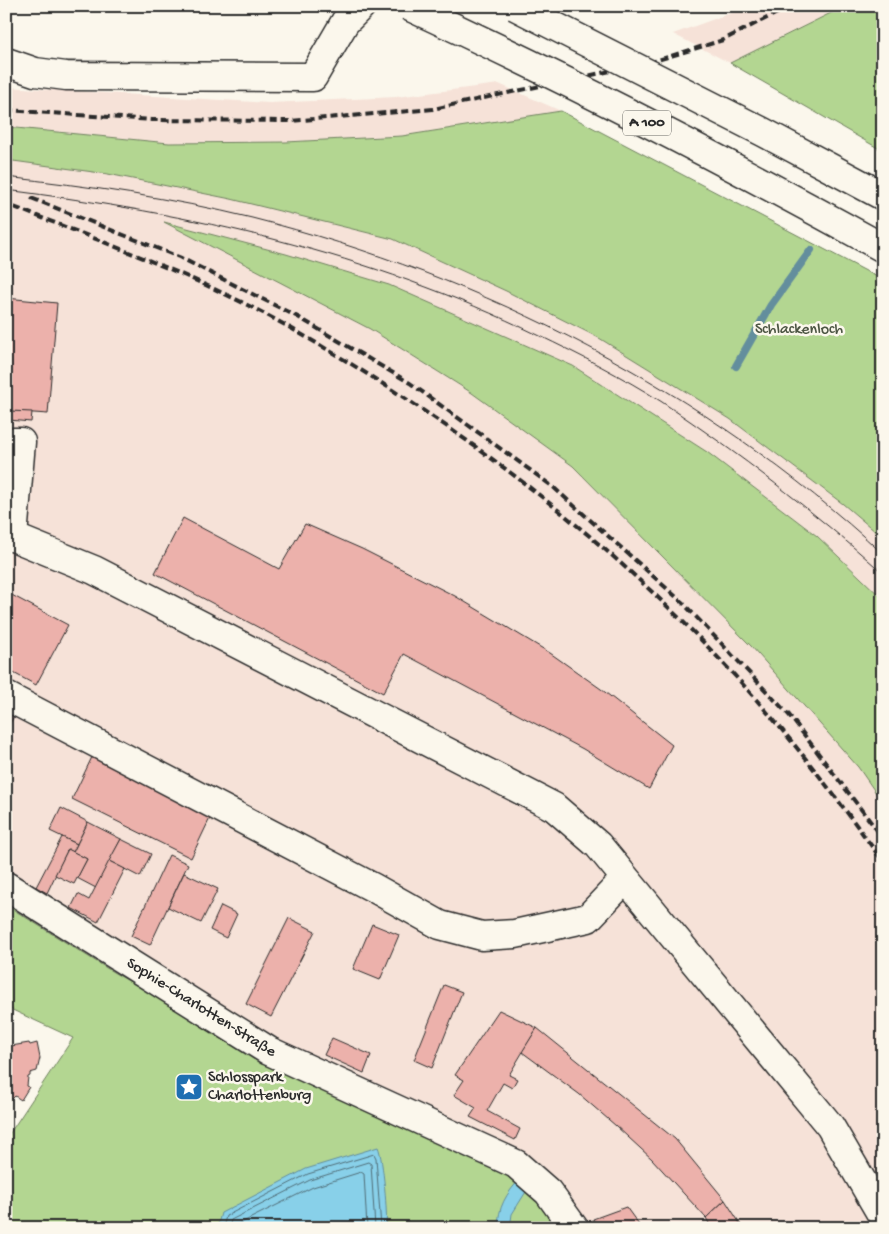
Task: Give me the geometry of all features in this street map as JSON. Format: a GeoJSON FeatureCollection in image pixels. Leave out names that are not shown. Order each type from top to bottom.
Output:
{"type":"FeatureCollection","features":[{"type":"Feature","properties":{"kind":"main road"},"geometry":{"type":"LineString","coordinates":[[6,62],[35,72],[66,76],[313,77],[345,22],[361,6]]}},
{"type":"Feature","properties":{"kind":"main road","name":"A 100"},"geometry":{"type":"LineString","coordinates":[[408,6],[482,40],[741,170],[883,248]]}},
{"type":"Feature","properties":{"kind":"main road","name":"A 100"},"geometry":{"type":"LineString","coordinates":[[515,6],[763,132],[883,196]]}},
{"type":"Feature","properties":{"kind":"main road"},"geometry":{"type":"LineString","coordinates":[[6,442],[21,442],[10,537],[94,570],[554,807],[598,845],[830,1126],[883,1217]]}},
{"type":"Feature","properties":{"kind":"main road"},"geometry":{"type":"LineString","coordinates":[[6,696],[374,888],[440,925],[482,936],[515,934],[588,918],[625,878]]}},
{"type":"Feature","properties":{"kind":"main road","name":"Sophie-Charlotten-Straße"},"geometry":{"type":"LineString","coordinates":[[6,886],[268,1050],[516,1164],[548,1192],[574,1228]]}},
{"type":"Feature","properties":{"kind":"shaded area"},"geometry":{"type":"Polygon","coordinates":[[[750,6],[845,6],[730,63],[673,34],[750,6]]]}},
{"type":"Feature","properties":{"kind":"shaded area"},"geometry":{"type":"Polygon","coordinates":[[[499,84],[561,111],[402,136],[286,142],[169,143],[6,127],[6,87],[270,103],[396,97],[499,84]]]}},
{"type":"Feature","properties":{"kind":"shaded area"},"geometry":{"type":"Polygon","coordinates":[[[6,160],[108,174],[231,199],[393,239],[506,291],[599,338],[730,419],[843,504],[883,538],[883,599],[817,536],[707,452],[573,366],[286,254],[166,223],[370,329],[472,393],[573,466],[751,646],[858,767],[883,803],[883,1228],[561,1228],[113,972],[6,905],[6,160]]]}},
{"type":"Feature","properties":{"kind":"green space"},"geometry":{"type":"Polygon","coordinates":[[[845,6],[883,6],[883,151],[730,63],[845,6]]]}},
{"type":"Feature","properties":{"kind":"green space","name":"Schlackenloch"},"geometry":{"type":"Polygon","coordinates":[[[561,111],[883,280],[883,538],[843,504],[730,419],[599,338],[506,291],[393,239],[231,199],[108,174],[6,160],[6,127],[169,143],[286,142],[402,136],[561,111]]]}},
{"type":"Feature","properties":{"kind":"green space"},"geometry":{"type":"Polygon","coordinates":[[[164,222],[286,254],[389,285],[573,366],[707,452],[817,536],[883,599],[883,803],[858,767],[751,646],[573,466],[472,393],[370,329],[164,222]]]}},
{"type":"Feature","properties":{"kind":"green space","name":"Schlosspark Charlottenburg"},"geometry":{"type":"Polygon","coordinates":[[[6,905],[113,972],[243,1046],[520,1179],[561,1228],[6,1228],[6,1139],[73,1038],[6,1007],[6,905]]]}},
{"type":"Feature","properties":{"kind":"water"},"geometry":{"type":"Polygon","coordinates":[[[378,1147],[385,1188],[386,1228],[217,1228],[221,1213],[306,1169],[378,1147]]]}},
{"type":"Feature","properties":{"kind":"water"},"geometry":{"type":"Polygon","coordinates":[[[520,1179],[529,1187],[512,1214],[510,1228],[498,1228],[501,1207],[520,1179]]]}},
{"type":"Feature","properties":{"kind":"building"},"geometry":{"type":"Polygon","coordinates":[[[6,298],[57,303],[48,414],[6,411],[6,298]]]}},
{"type":"Feature","properties":{"kind":"building"},"geometry":{"type":"Polygon","coordinates":[[[10,411],[32,412],[31,422],[9,420],[10,411]]]}},
{"type":"Feature","properties":{"kind":"building"},"geometry":{"type":"Polygon","coordinates":[[[183,518],[279,569],[305,524],[362,549],[455,596],[550,653],[601,689],[672,745],[649,789],[583,749],[404,654],[383,693],[155,573],[183,518]]]}},
{"type":"Feature","properties":{"kind":"building"},"geometry":{"type":"Polygon","coordinates":[[[6,592],[68,625],[36,685],[6,669],[6,592]]]}},
{"type":"Feature","properties":{"kind":"building"},"geometry":{"type":"Polygon","coordinates":[[[6,712],[14,716],[6,731],[6,712]]]}},
{"type":"Feature","properties":{"kind":"building"},"geometry":{"type":"Polygon","coordinates":[[[93,755],[212,814],[191,858],[72,799],[93,755]]]}},
{"type":"Feature","properties":{"kind":"building"},"geometry":{"type":"Polygon","coordinates":[[[61,808],[88,822],[77,844],[50,831],[61,808]]]}},
{"type":"Feature","properties":{"kind":"building"},"geometry":{"type":"Polygon","coordinates":[[[88,822],[121,839],[96,888],[77,878],[87,859],[73,852],[88,822]]]}},
{"type":"Feature","properties":{"kind":"building"},"geometry":{"type":"Polygon","coordinates":[[[62,837],[77,844],[73,852],[68,849],[47,893],[36,887],[62,837]]]}},
{"type":"Feature","properties":{"kind":"building"},"geometry":{"type":"Polygon","coordinates":[[[121,839],[151,854],[140,877],[109,861],[121,839]]]}},
{"type":"Feature","properties":{"kind":"building"},"geometry":{"type":"Polygon","coordinates":[[[68,849],[87,859],[74,884],[55,875],[68,849]]]}},
{"type":"Feature","properties":{"kind":"building"},"geometry":{"type":"Polygon","coordinates":[[[169,855],[188,864],[150,945],[131,936],[169,855]]]}},
{"type":"Feature","properties":{"kind":"building"},"geometry":{"type":"Polygon","coordinates":[[[109,861],[125,869],[98,922],[71,908],[78,894],[89,900],[109,861]]]}},
{"type":"Feature","properties":{"kind":"building"},"geometry":{"type":"Polygon","coordinates":[[[184,873],[218,889],[201,923],[168,907],[184,873]]]}},
{"type":"Feature","properties":{"kind":"building"},"geometry":{"type":"Polygon","coordinates":[[[221,906],[237,914],[226,938],[210,930],[221,906]]]}},
{"type":"Feature","properties":{"kind":"building"},"geometry":{"type":"Polygon","coordinates":[[[289,918],[315,931],[271,1017],[246,1004],[289,918]]]}},
{"type":"Feature","properties":{"kind":"building"},"geometry":{"type":"Polygon","coordinates":[[[372,924],[399,935],[380,980],[353,969],[372,924]]]}},
{"type":"Feature","properties":{"kind":"building"},"geometry":{"type":"Polygon","coordinates":[[[444,985],[462,992],[432,1068],[414,1060],[444,985]]]}},
{"type":"Feature","properties":{"kind":"building"},"geometry":{"type":"Polygon","coordinates":[[[499,1010],[537,1028],[509,1075],[517,1079],[512,1088],[503,1083],[487,1111],[520,1129],[515,1140],[470,1117],[476,1108],[454,1095],[464,1080],[455,1075],[499,1010]]]}},
{"type":"Feature","properties":{"kind":"building"},"geometry":{"type":"Polygon","coordinates":[[[537,1028],[675,1139],[725,1200],[706,1218],[652,1159],[616,1126],[579,1094],[522,1052],[537,1028]]]}},
{"type":"Feature","properties":{"kind":"building"},"geometry":{"type":"Polygon","coordinates":[[[332,1038],[371,1055],[364,1073],[324,1055],[332,1038]]]}},
{"type":"Feature","properties":{"kind":"building"},"geometry":{"type":"Polygon","coordinates":[[[6,1040],[8,1040],[11,1046],[37,1043],[40,1058],[37,1071],[30,1073],[27,1086],[29,1087],[21,1100],[15,1096],[12,1099],[6,1096],[6,1040]]]}},
{"type":"Feature","properties":{"kind":"building"},"geometry":{"type":"Polygon","coordinates":[[[725,1200],[743,1228],[704,1228],[709,1223],[706,1218],[725,1200]]]}},
{"type":"Feature","properties":{"kind":"building"},"geometry":{"type":"Polygon","coordinates":[[[626,1207],[639,1225],[633,1228],[597,1228],[593,1219],[626,1207]]]}},
{"type":"Feature","properties":{"kind":"waterway"},"geometry":{"type":"LineString","coordinates":[[736,366],[771,305],[811,250]]}},
{"type":"Feature","properties":{"kind":"tram line"},"geometry":{"type":"LineString","coordinates":[[6,177],[129,193],[191,204],[252,218],[339,243],[424,272],[507,307],[588,347],[667,391],[742,441],[814,495],[883,554]]}},
{"type":"Feature","properties":{"kind":"tram line"},"geometry":{"type":"LineString","coordinates":[[6,190],[144,211],[212,224],[278,240],[410,281],[474,306],[585,358],[662,402],[720,442],[775,484],[830,527],[883,573]]}},
{"type":"Feature","properties":{"kind":"railway"},"geometry":{"type":"LineString","coordinates":[[6,110],[152,120],[290,121],[433,109],[648,63],[723,40],[791,6]]}},
{"type":"Feature","properties":{"kind":"railway"},"geometry":{"type":"LineString","coordinates":[[31,198],[179,257],[298,317],[410,383],[552,486],[682,602],[789,715],[883,838]]}},
{"type":"Feature","properties":{"kind":"railway"},"geometry":{"type":"LineString","coordinates":[[14,207],[156,263],[226,294],[294,330],[395,391],[492,459],[585,532],[701,640],[784,732],[835,796],[883,862]]}},
{"type":"Feature","properties":{"kind":"place","name":"Schlosspark Charlottenburg"},"geometry":{"type":"Point","coordinates":[189,1087]}}]}
